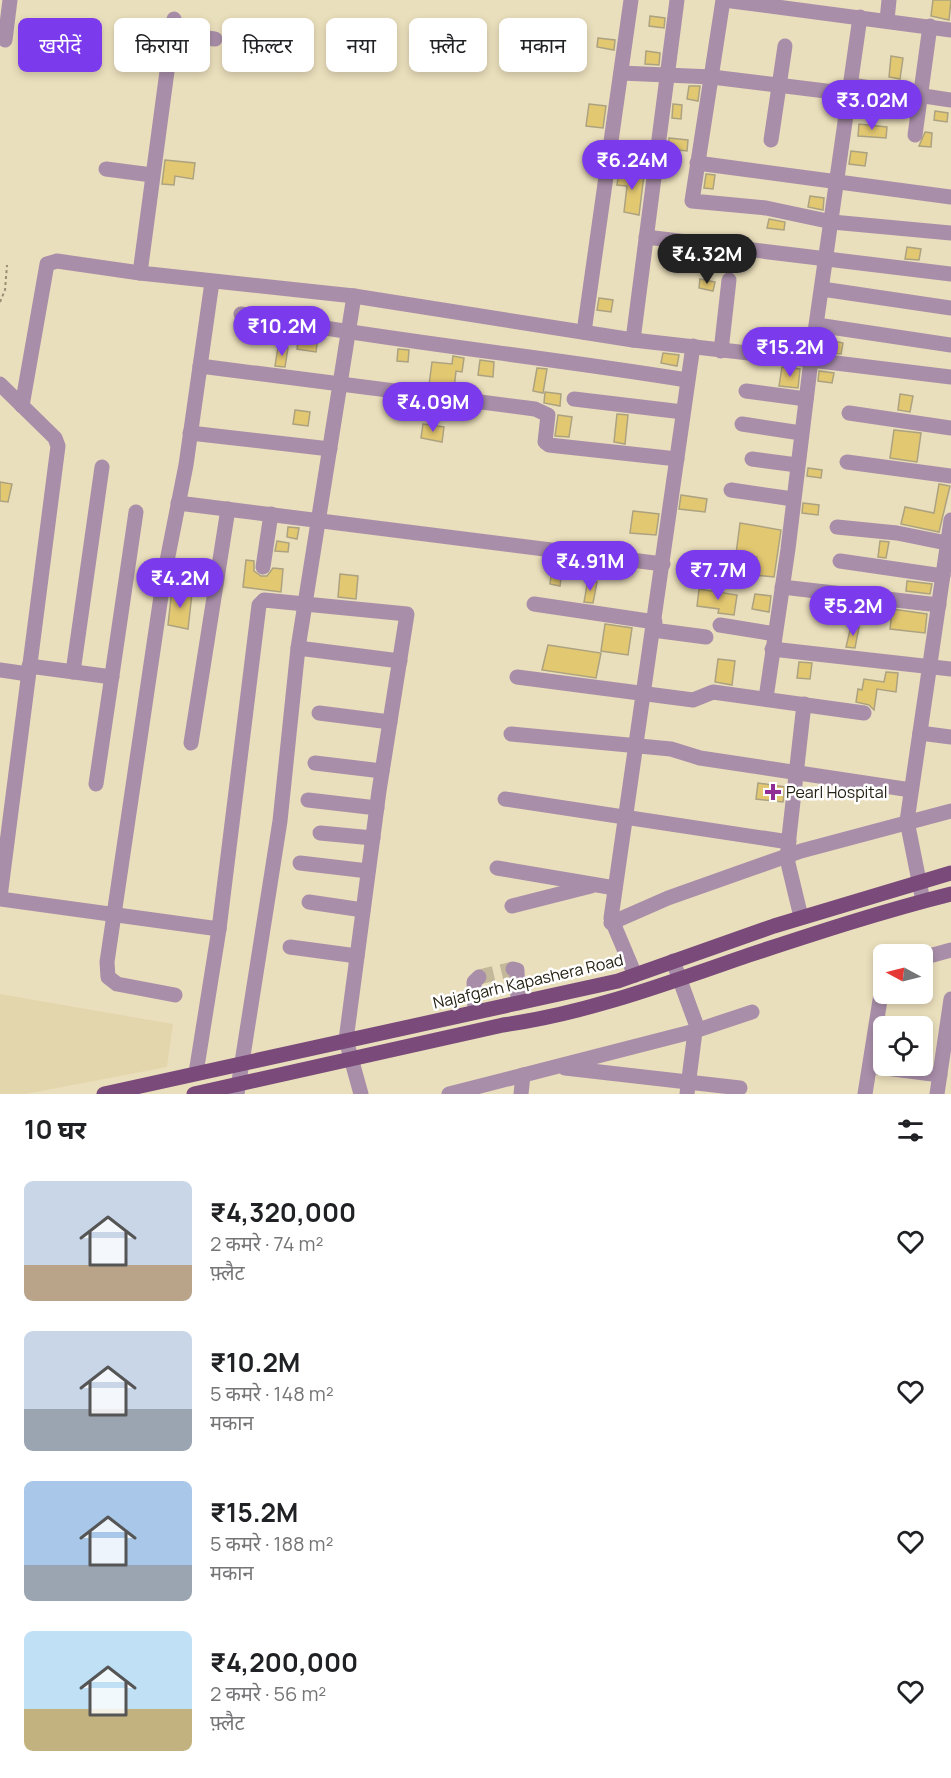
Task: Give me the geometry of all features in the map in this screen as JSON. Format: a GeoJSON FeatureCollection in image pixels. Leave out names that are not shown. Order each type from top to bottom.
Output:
{"type":"FeatureCollection","features":[{"type":"Feature","properties":{"kind":"main road","name":"Najafgarh Kapashera Road"},"geometry":{"type":"LineString","coordinates":[[104,1094],[618,981],[801,917],[951,873]]}},
{"type":"Feature","properties":{"kind":"main road"},"geometry":{"type":"LineString","coordinates":[[194,1094],[238,1089],[353,1059],[503,1025],[552,1018],[624,998],[923,901],[951,894]]}},
{"type":"Feature","properties":{"kind":"main road"},"geometry":{"type":"LineString","coordinates":[[618,981],[624,998]]}},
{"type":"Feature","properties":{"kind":"street"},"geometry":{"type":"LineString","coordinates":[[5,40],[10,0]]}},
{"type":"Feature","properties":{"kind":"street"},"geometry":{"type":"LineString","coordinates":[[584,333],[631,0]]}},
{"type":"Feature","properties":{"kind":"street"},"geometry":{"type":"LineString","coordinates":[[633,340],[677,0]]}},
{"type":"Feature","properties":{"kind":"street"},"geometry":{"type":"LineString","coordinates":[[951,30],[860,17],[829,6],[724,0],[692,201],[766,208],[832,222],[951,233]]}},
{"type":"Feature","properties":{"kind":"street"},"geometry":{"type":"LineString","coordinates":[[887,20],[889,0]]}},
{"type":"Feature","properties":{"kind":"street"},"geometry":{"type":"LineString","coordinates":[[766,698],[860,17]]}},
{"type":"Feature","properties":{"kind":"street"},"geometry":{"type":"LineString","coordinates":[[140,273],[173,26],[215,39]]}},
{"type":"Feature","properties":{"kind":"street"},"geometry":{"type":"LineString","coordinates":[[915,135],[930,26]]}},
{"type":"Feature","properties":{"kind":"street"},"geometry":{"type":"LineString","coordinates":[[771,140],[785,46]]}},
{"type":"Feature","properties":{"kind":"street"},"geometry":{"type":"LineString","coordinates":[[621,72],[712,77],[779,85],[920,95],[951,100]]}},
{"type":"Feature","properties":{"kind":"street"},"geometry":{"type":"LineString","coordinates":[[698,163],[951,197]]}},
{"type":"Feature","properties":{"kind":"street"},"geometry":{"type":"LineString","coordinates":[[106,169],[152,175]]}},
{"type":"Feature","properties":{"kind":"street"},"geometry":{"type":"LineString","coordinates":[[646,237],[827,257],[951,274]]}},
{"type":"Feature","properties":{"kind":"street"},"geometry":{"type":"LineString","coordinates":[[22,406],[46,264],[57,261],[212,282],[354,296],[633,340],[951,377]]}},
{"type":"Feature","properties":{"kind":"street"},"geometry":{"type":"LineString","coordinates":[[721,351],[729,280]]}},
{"type":"Feature","properties":{"kind":"street"},"geometry":{"type":"LineString","coordinates":[[175,995],[117,984],[108,977],[107,962],[164,576],[201,366],[212,282]]}},
{"type":"Feature","properties":{"kind":"street"},"geometry":{"type":"LineString","coordinates":[[822,290],[951,308]]}},
{"type":"Feature","properties":{"kind":"street"},"geometry":{"type":"LineString","coordinates":[[238,1089],[279,832],[298,648],[354,296]]}},
{"type":"Feature","properties":{"kind":"street"},"geometry":{"type":"LineString","coordinates":[[241,314],[348,334],[593,365],[687,380]]}},
{"type":"Feature","properties":{"kind":"street"},"geometry":{"type":"LineString","coordinates":[[817,325],[951,345]]}},
{"type":"Feature","properties":{"kind":"street"},"geometry":{"type":"LineString","coordinates":[[635,975],[611,923],[693,346]]}},
{"type":"Feature","properties":{"kind":"street"},"geometry":{"type":"LineString","coordinates":[[201,366],[341,382],[535,409],[548,416],[545,442],[549,445],[677,459]]}},
{"type":"Feature","properties":{"kind":"street"},"geometry":{"type":"LineString","coordinates":[[0,385],[55,438],[58,446],[0,898],[219,929]]}},
{"type":"Feature","properties":{"kind":"street"},"geometry":{"type":"LineString","coordinates":[[0,385],[0,390]]}},
{"type":"Feature","properties":{"kind":"street"},"geometry":{"type":"LineString","coordinates":[[746,391],[806,399]]}},
{"type":"Feature","properties":{"kind":"street"},"geometry":{"type":"LineString","coordinates":[[574,399],[683,412]]}},
{"type":"Feature","properties":{"kind":"street"},"geometry":{"type":"LineString","coordinates":[[849,413],[951,428]]}},
{"type":"Feature","properties":{"kind":"street"},"geometry":{"type":"LineString","coordinates":[[742,424],[801,433]]}},
{"type":"Feature","properties":{"kind":"street"},"geometry":{"type":"LineString","coordinates":[[190,433],[330,449]]}},
{"type":"Feature","properties":{"kind":"street"},"geometry":{"type":"LineString","coordinates":[[752,459],[797,465]]}},
{"type":"Feature","properties":{"kind":"street"},"geometry":{"type":"LineString","coordinates":[[847,462],[951,476]]}},
{"type":"Feature","properties":{"kind":"street"},"geometry":{"type":"LineString","coordinates":[[73,672],[102,467]]}},
{"type":"Feature","properties":{"kind":"street"},"geometry":{"type":"LineString","coordinates":[[731,490],[793,499]]}},
{"type":"Feature","properties":{"kind":"street"},"geometry":{"type":"LineString","coordinates":[[178,503],[663,564]]}},
{"type":"Feature","properties":{"kind":"street"},"geometry":{"type":"LineString","coordinates":[[191,743],[228,509]]}},
{"type":"Feature","properties":{"kind":"street"},"geometry":{"type":"LineString","coordinates":[[96,784],[136,512]]}},
{"type":"Feature","properties":{"kind":"street"},"geometry":{"type":"LineString","coordinates":[[263,567],[271,514]]}},
{"type":"Feature","properties":{"kind":"street"},"geometry":{"type":"LineString","coordinates":[[923,901],[908,824],[930,667],[943,603],[943,576],[951,520]]}},
{"type":"Feature","properties":{"kind":"street"},"geometry":{"type":"LineString","coordinates":[[837,527],[949,543]]}},
{"type":"Feature","properties":{"kind":"street"},"geometry":{"type":"LineString","coordinates":[[840,561],[943,576]]}},
{"type":"Feature","properties":{"kind":"street"},"geometry":{"type":"LineString","coordinates":[[782,586],[943,603]]}},
{"type":"Feature","properties":{"kind":"street"},"geometry":{"type":"LineString","coordinates":[[196,1073],[219,929],[259,605],[264,600],[407,614],[382,771],[346,1040],[361,1094]]}},
{"type":"Feature","properties":{"kind":"street"},"geometry":{"type":"LineString","coordinates":[[534,604],[706,637]]}},
{"type":"Feature","properties":{"kind":"street"},"geometry":{"type":"LineString","coordinates":[[720,625],[774,641],[951,669]]}},
{"type":"Feature","properties":{"kind":"street"},"geometry":{"type":"LineString","coordinates":[[298,648],[400,661]]}},
{"type":"Feature","properties":{"kind":"street"},"geometry":{"type":"LineString","coordinates":[[0,670],[73,672],[112,677]]}},
{"type":"Feature","properties":{"kind":"street"},"geometry":{"type":"LineString","coordinates":[[517,677],[693,700],[713,692],[864,713]]}},
{"type":"Feature","properties":{"kind":"street"},"geometry":{"type":"LineString","coordinates":[[801,917],[788,849],[804,704]]}},
{"type":"Feature","properties":{"kind":"street"},"geometry":{"type":"LineString","coordinates":[[319,713],[390,722]]}},
{"type":"Feature","properties":{"kind":"street"},"geometry":{"type":"LineString","coordinates":[[920,733],[951,737]]}},
{"type":"Feature","properties":{"kind":"street"},"geometry":{"type":"LineString","coordinates":[[511,734],[637,747],[671,748],[700,758],[911,790]]}},
{"type":"Feature","properties":{"kind":"street"},"geometry":{"type":"LineString","coordinates":[[315,763],[382,771]]}},
{"type":"Feature","properties":{"kind":"street"},"geometry":{"type":"LineString","coordinates":[[505,799],[626,816],[788,849]]}},
{"type":"Feature","properties":{"kind":"street"},"geometry":{"type":"LineString","coordinates":[[308,800],[377,807]]}},
{"type":"Feature","properties":{"kind":"street"},"geometry":{"type":"LineString","coordinates":[[611,923],[788,849],[908,824],[951,811]]}},
{"type":"Feature","properties":{"kind":"street"},"geometry":{"type":"LineString","coordinates":[[320,832],[373,838]]}},
{"type":"Feature","properties":{"kind":"street"},"geometry":{"type":"LineString","coordinates":[[300,863],[368,871]]}},
{"type":"Feature","properties":{"kind":"street"},"geometry":{"type":"LineString","coordinates":[[497,868],[615,888]]}},
{"type":"Feature","properties":{"kind":"street"},"geometry":{"type":"LineString","coordinates":[[512,906],[597,884]]}},
{"type":"Feature","properties":{"kind":"street"},"geometry":{"type":"LineString","coordinates":[[309,902],[363,910]]}},
{"type":"Feature","properties":{"kind":"street"},"geometry":{"type":"LineString","coordinates":[[290,946],[357,956]]}},
{"type":"Feature","properties":{"kind":"street"},"geometry":{"type":"LineString","coordinates":[[933,955],[951,950]]}},
{"type":"Feature","properties":{"kind":"street"},"geometry":{"type":"LineString","coordinates":[[673,961],[696,1024],[688,1087]]}},
{"type":"Feature","properties":{"kind":"street"},"geometry":{"type":"LineString","coordinates":[[513,969],[517,970],[518,975],[518,1003]]}},
{"type":"Feature","properties":{"kind":"street"},"geometry":{"type":"LineString","coordinates":[[475,1012],[474,982],[479,977]]}},
{"type":"Feature","properties":{"kind":"street"},"geometry":{"type":"LineString","coordinates":[[937,1094],[944,1067],[951,999]]}},
{"type":"Feature","properties":{"kind":"street"},"geometry":{"type":"LineString","coordinates":[[865,1094],[880,1004]]}},
{"type":"Feature","properties":{"kind":"street"},"geometry":{"type":"LineString","coordinates":[[449,1094],[479,1090],[523,1075],[694,1031],[752,1012]]}},
{"type":"Feature","properties":{"kind":"street"},"geometry":{"type":"LineString","coordinates":[[870,1066],[944,1067]]}},
{"type":"Feature","properties":{"kind":"street"},"geometry":{"type":"LineString","coordinates":[[553,1067],[688,1087],[740,1088]]}},
{"type":"Feature","properties":{"kind":"street"},"geometry":{"type":"LineString","coordinates":[[521,1094],[523,1075]]}},
{"type":"Feature","properties":{"kind":"path"},"geometry":{"type":"LineString","coordinates":[[0,302],[5,290],[7,265]]}},
{"type":"Feature","properties":{"kind":"shaded area"},"geometry":{"type":"Polygon","coordinates":[[[0,994],[173,1024],[167,1067],[26,1094],[0,1094],[0,994]]]}},
{"type":"Feature","properties":{"kind":"building"},"geometry":{"type":"Polygon","coordinates":[[[933,0],[951,0],[949,20],[931,16],[933,0]]]}},
{"type":"Feature","properties":{"kind":"building"},"geometry":{"type":"Polygon","coordinates":[[[650,16],[665,18],[664,28],[649,26],[650,16]]]}},
{"type":"Feature","properties":{"kind":"building"},"geometry":{"type":"Polygon","coordinates":[[[598,38],[615,40],[614,50],[597,47],[598,38]]]}},
{"type":"Feature","properties":{"kind":"building"},"geometry":{"type":"Polygon","coordinates":[[[646,51],[660,53],[659,65],[645,64],[646,51]]]}},
{"type":"Feature","properties":{"kind":"building"},"geometry":{"type":"Polygon","coordinates":[[[891,56],[903,58],[900,79],[889,77],[891,56]]]}},
{"type":"Feature","properties":{"kind":"building"},"geometry":{"type":"Polygon","coordinates":[[[689,86],[700,86],[698,101],[687,99],[689,86]]]}},
{"type":"Feature","properties":{"kind":"building"},"geometry":{"type":"Polygon","coordinates":[[[589,104],[606,106],[603,128],[586,126],[589,104]]]}},
{"type":"Feature","properties":{"kind":"building"},"geometry":{"type":"Polygon","coordinates":[[[673,104],[682,105],[681,119],[672,118],[673,104]]]}},
{"type":"Feature","properties":{"kind":"building"},"geometry":{"type":"Polygon","coordinates":[[[935,111],[948,113],[947,122],[934,120],[935,111]]]}},
{"type":"Feature","properties":{"kind":"building"},"geometry":{"type":"Polygon","coordinates":[[[859,124],[887,127],[886,138],[858,136],[859,124]]]}},
{"type":"Feature","properties":{"kind":"building"},"geometry":{"type":"Polygon","coordinates":[[[925,132],[932,133],[931,147],[919,146],[925,132]]]}},
{"type":"Feature","properties":{"kind":"building"},"geometry":{"type":"Polygon","coordinates":[[[669,138],[688,140],[687,151],[668,149],[669,138]]]}},
{"type":"Feature","properties":{"kind":"building"},"geometry":{"type":"Polygon","coordinates":[[[851,151],[867,153],[865,166],[849,164],[851,151]]]}},
{"type":"Feature","properties":{"kind":"building"},"geometry":{"type":"Polygon","coordinates":[[[165,160],[195,163],[193,179],[175,176],[174,185],[162,184],[165,160]]]}},
{"type":"Feature","properties":{"kind":"building"},"geometry":{"type":"Polygon","coordinates":[[[619,171],[644,175],[639,215],[624,212],[627,186],[617,185],[619,171]]]}},
{"type":"Feature","properties":{"kind":"building"},"geometry":{"type":"Polygon","coordinates":[[[706,174],[715,175],[713,189],[704,188],[706,174]]]}},
{"type":"Feature","properties":{"kind":"building"},"geometry":{"type":"Polygon","coordinates":[[[810,196],[824,198],[823,210],[808,207],[810,196]]]}},
{"type":"Feature","properties":{"kind":"building"},"geometry":{"type":"Polygon","coordinates":[[[769,219],[785,222],[784,230],[767,228],[769,219]]]}},
{"type":"Feature","properties":{"kind":"building"},"geometry":{"type":"Polygon","coordinates":[[[907,247],[921,249],[919,260],[905,259],[907,247]]]}},
{"type":"Feature","properties":{"kind":"building"},"geometry":{"type":"Polygon","coordinates":[[[700,279],[715,282],[713,291],[699,288],[700,279]]]}},
{"type":"Feature","properties":{"kind":"building"},"geometry":{"type":"Polygon","coordinates":[[[599,298],[613,300],[611,312],[597,310],[599,298]]]}},
{"type":"Feature","properties":{"kind":"building"},"geometry":{"type":"Polygon","coordinates":[[[299,335],[318,337],[316,352],[297,349],[299,335]]]}},
{"type":"Feature","properties":{"kind":"building"},"geometry":{"type":"Polygon","coordinates":[[[824,339],[843,343],[841,354],[822,352],[824,339]]]}},
{"type":"Feature","properties":{"kind":"building"},"geometry":{"type":"Polygon","coordinates":[[[278,347],[288,348],[285,367],[275,366],[278,347]]]}},
{"type":"Feature","properties":{"kind":"building"},"geometry":{"type":"Polygon","coordinates":[[[398,349],[409,350],[408,362],[397,361],[398,349]]]}},
{"type":"Feature","properties":{"kind":"building"},"geometry":{"type":"Polygon","coordinates":[[[663,353],[679,355],[677,366],[661,363],[663,353]]]}},
{"type":"Feature","properties":{"kind":"building"},"geometry":{"type":"Polygon","coordinates":[[[453,356],[464,358],[462,372],[456,371],[454,389],[429,385],[432,362],[452,364],[453,356]]]}},
{"type":"Feature","properties":{"kind":"building"},"geometry":{"type":"Polygon","coordinates":[[[480,360],[494,362],[493,377],[478,375],[480,360]]]}},
{"type":"Feature","properties":{"kind":"building"},"geometry":{"type":"Polygon","coordinates":[[[782,367],[800,369],[798,388],[779,386],[782,367]]]}},
{"type":"Feature","properties":{"kind":"building"},"geometry":{"type":"Polygon","coordinates":[[[537,368],[547,369],[543,393],[533,391],[537,368]]]}},
{"type":"Feature","properties":{"kind":"building"},"geometry":{"type":"Polygon","coordinates":[[[819,371],[834,373],[832,383],[818,381],[819,371]]]}},
{"type":"Feature","properties":{"kind":"building"},"geometry":{"type":"Polygon","coordinates":[[[545,392],[561,394],[560,406],[544,403],[545,392]]]}},
{"type":"Feature","properties":{"kind":"building"},"geometry":{"type":"Polygon","coordinates":[[[900,394],[913,396],[910,412],[898,410],[900,394]]]}},
{"type":"Feature","properties":{"kind":"building"},"geometry":{"type":"Polygon","coordinates":[[[295,410],[310,412],[308,426],[293,424],[295,410]]]}},
{"type":"Feature","properties":{"kind":"building"},"geometry":{"type":"Polygon","coordinates":[[[617,414],[628,415],[625,444],[614,442],[617,414]]]}},
{"type":"Feature","properties":{"kind":"building"},"geometry":{"type":"Polygon","coordinates":[[[558,415],[572,417],[569,437],[555,436],[558,415]]]}},
{"type":"Feature","properties":{"kind":"building"},"geometry":{"type":"Polygon","coordinates":[[[423,424],[444,427],[442,442],[421,438],[423,424]]]}},
{"type":"Feature","properties":{"kind":"building"},"geometry":{"type":"Polygon","coordinates":[[[894,430],[921,433],[917,462],[890,458],[894,430]]]}},
{"type":"Feature","properties":{"kind":"building"},"geometry":{"type":"Polygon","coordinates":[[[808,468],[822,470],[821,478],[807,476],[808,468]]]}},
{"type":"Feature","properties":{"kind":"building"},"geometry":{"type":"Polygon","coordinates":[[[0,482],[12,484],[8,502],[0,501],[0,482]]]}},
{"type":"Feature","properties":{"kind":"building"},"geometry":{"type":"Polygon","coordinates":[[[939,484],[950,486],[939,532],[901,524],[905,507],[934,513],[939,484]]]}},
{"type":"Feature","properties":{"kind":"building"},"geometry":{"type":"Polygon","coordinates":[[[681,495],[707,499],[705,512],[679,509],[681,495]]]}},
{"type":"Feature","properties":{"kind":"building"},"geometry":{"type":"Polygon","coordinates":[[[803,503],[819,505],[818,515],[802,513],[803,503]]]}},
{"type":"Feature","properties":{"kind":"building"},"geometry":{"type":"Polygon","coordinates":[[[633,511],[659,514],[656,535],[630,533],[633,511]]]}},
{"type":"Feature","properties":{"kind":"building"},"geometry":{"type":"Polygon","coordinates":[[[740,523],[781,530],[774,577],[755,575],[757,557],[736,554],[740,523]]]}},
{"type":"Feature","properties":{"kind":"building"},"geometry":{"type":"Polygon","coordinates":[[[288,527],[299,528],[297,539],[287,537],[288,527]]]}},
{"type":"Feature","properties":{"kind":"building"},"geometry":{"type":"Polygon","coordinates":[[[277,541],[289,543],[288,552],[275,551],[277,541]]]}},
{"type":"Feature","properties":{"kind":"building"},"geometry":{"type":"Polygon","coordinates":[[[880,541],[889,542],[886,558],[878,557],[880,541]]]}},
{"type":"Feature","properties":{"kind":"building"},"geometry":{"type":"Polygon","coordinates":[[[701,551],[715,553],[712,573],[697,571],[701,551]]]}},
{"type":"Feature","properties":{"kind":"building"},"geometry":{"type":"Polygon","coordinates":[[[246,560],[254,561],[254,571],[261,576],[267,576],[273,568],[283,569],[281,592],[243,587],[246,560]]]}},
{"type":"Feature","properties":{"kind":"building"},"geometry":{"type":"Polygon","coordinates":[[[553,560],[563,561],[560,586],[550,584],[553,560]]]}},
{"type":"Feature","properties":{"kind":"building"},"geometry":{"type":"Polygon","coordinates":[[[340,574],[358,576],[356,599],[338,597],[340,574]]]}},
{"type":"Feature","properties":{"kind":"building"},"geometry":{"type":"Polygon","coordinates":[[[588,580],[597,582],[593,603],[584,602],[588,580]]]}},
{"type":"Feature","properties":{"kind":"building"},"geometry":{"type":"Polygon","coordinates":[[[907,581],[932,584],[930,594],[906,591],[907,581]]]}},
{"type":"Feature","properties":{"kind":"building"},"geometry":{"type":"Polygon","coordinates":[[[172,589],[192,593],[188,629],[168,625],[172,589]]]}},
{"type":"Feature","properties":{"kind":"building"},"geometry":{"type":"Polygon","coordinates":[[[699,589],[737,595],[734,615],[718,613],[719,609],[697,606],[699,589]]]}},
{"type":"Feature","properties":{"kind":"building"},"geometry":{"type":"Polygon","coordinates":[[[755,594],[771,596],[769,612],[752,609],[755,594]]]}},
{"type":"Feature","properties":{"kind":"building"},"geometry":{"type":"Polygon","coordinates":[[[892,609],[927,614],[925,633],[890,629],[892,609]]]}},
{"type":"Feature","properties":{"kind":"building"},"geometry":{"type":"Polygon","coordinates":[[[605,624],[632,628],[628,655],[601,651],[605,624]]]}},
{"type":"Feature","properties":{"kind":"building"},"geometry":{"type":"Polygon","coordinates":[[[851,626],[859,627],[855,648],[846,647],[851,626]]]}},
{"type":"Feature","properties":{"kind":"building"},"geometry":{"type":"Polygon","coordinates":[[[548,645],[601,653],[596,678],[542,670],[548,645]]]}},
{"type":"Feature","properties":{"kind":"building"},"geometry":{"type":"Polygon","coordinates":[[[718,659],[735,661],[732,685],[715,682],[718,659]]]}},
{"type":"Feature","properties":{"kind":"building"},"geometry":{"type":"Polygon","coordinates":[[[799,662],[812,663],[810,679],[797,678],[799,662]]]}},
{"type":"Feature","properties":{"kind":"building"},"geometry":{"type":"Polygon","coordinates":[[[886,672],[898,673],[896,692],[877,689],[874,710],[869,705],[856,702],[858,689],[862,690],[864,679],[884,682],[886,672]]]}},
{"type":"Feature","properties":{"kind":"building"},"geometry":{"type":"Polygon","coordinates":[[[758,783],[785,787],[783,802],[756,799],[758,783]]]}},
{"type":"Feature","properties":{"kind":"tunnel"},"geometry":{"type":"LineString","coordinates":[[479,977],[513,969]]}},
{"type":"Feature","properties":{"kind":"place","name":"Pearl Hospital"},"geometry":{"type":"Point","coordinates":[773,792]}}]}
